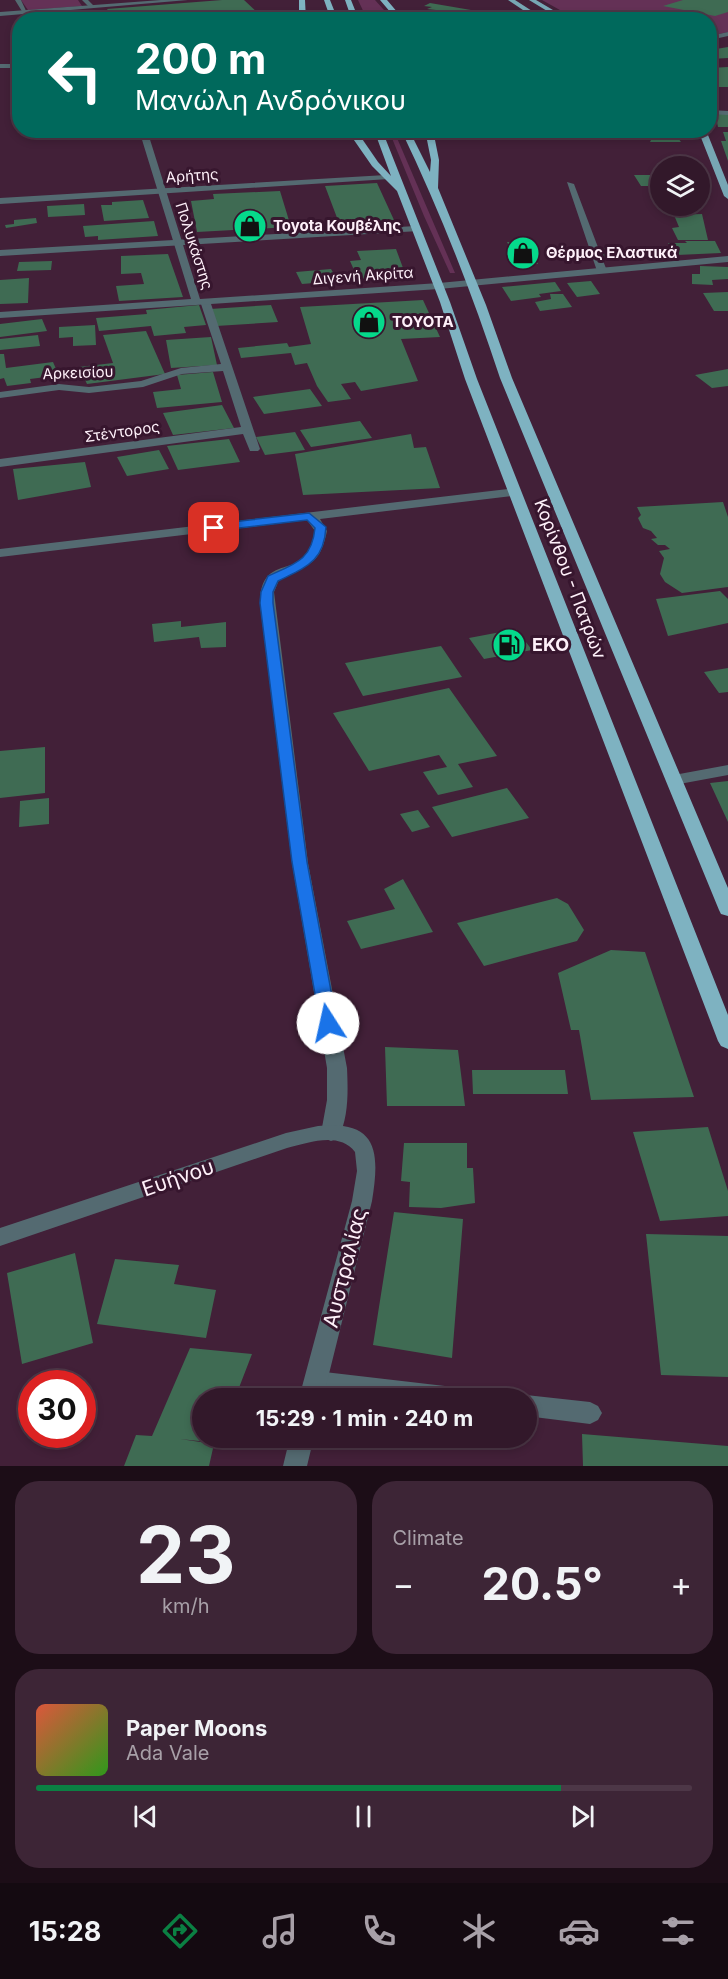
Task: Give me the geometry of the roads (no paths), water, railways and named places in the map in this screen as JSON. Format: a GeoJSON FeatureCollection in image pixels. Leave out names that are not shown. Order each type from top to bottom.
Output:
{"type":"FeatureCollection","features":[{"type":"Feature","properties":{"kind":"highway"},"geometry":{"type":"LineString","coordinates":[[383,0],[394,12]]}},
{"type":"Feature","properties":{"kind":"highway"},"geometry":{"type":"LineString","coordinates":[[357,138],[386,177],[404,194]]}},
{"type":"Feature","properties":{"kind":"highway","name":"Κορίνθου - Πατρών"},"geometry":{"type":"LineString","coordinates":[[381,138],[439,286],[471,380],[728,1041]]}},
{"type":"Feature","properties":{"kind":"highway","name":"Κορίνθου - Πατρών"},"geometry":{"type":"LineString","coordinates":[[409,138],[434,189],[506,378],[728,910]]}},
{"type":"Feature","properties":{"kind":"highway"},"geometry":{"type":"LineString","coordinates":[[431,138],[435,160],[434,189]]}},
{"type":"Feature","properties":{"kind":"main road"},"geometry":{"type":"LineString","coordinates":[[511,0],[530,12]]}},
{"type":"Feature","properties":{"kind":"main road"},"geometry":{"type":"LineString","coordinates":[[532,0],[553,12]]}},
{"type":"Feature","properties":{"kind":"main road"},"geometry":{"type":"LineString","coordinates":[[705,138],[728,196]]}},
{"type":"Feature","properties":{"kind":"street"},"geometry":{"type":"LineString","coordinates":[[18,0],[25,12],[93,10],[185,0]]}},
{"type":"Feature","properties":{"kind":"street"},"geometry":{"type":"LineString","coordinates":[[85,0],[93,10]]}},
{"type":"Feature","properties":{"kind":"street","name":"Πολυκάστης"},"geometry":{"type":"LineString","coordinates":[[145,138],[177,242],[227,367],[254,449]]}},
{"type":"Feature","properties":{"kind":"street","name":"Αρήτης"},"geometry":{"type":"LineString","coordinates":[[0,201],[386,177]]}},
{"type":"Feature","properties":{"kind":"street"},"geometry":{"type":"LineString","coordinates":[[570,184],[602,271]]}},
{"type":"Feature","properties":{"kind":"street"},"geometry":{"type":"LineString","coordinates":[[0,253],[416,229]]}},
{"type":"Feature","properties":{"kind":"street","name":"Διγενή Ακρίτα"},"geometry":{"type":"LineString","coordinates":[[0,315],[472,284],[728,259]]}},
{"type":"Feature","properties":{"kind":"street","name":"Αρκεισίου"},"geometry":{"type":"LineString","coordinates":[[0,395],[59,387],[89,390],[134,386],[153,382],[181,371],[227,367]]}},
{"type":"Feature","properties":{"kind":"street","name":"Στέντορος"},"geometry":{"type":"LineString","coordinates":[[0,464],[247,430]]}},
{"type":"Feature","properties":{"kind":"street"},"geometry":{"type":"LineString","coordinates":[[0,552],[516,492]]}},
{"type":"Feature","properties":{"kind":"street"},"geometry":{"type":"LineString","coordinates":[[309,516],[318,524],[321,531],[314,554],[302,565],[273,578],[267,592],[267,603],[300,862],[337,1068],[339,1090],[337,1113],[331,1132]]}},
{"type":"Feature","properties":{"kind":"street"},"geometry":{"type":"LineString","coordinates":[[674,780],[728,770]]}},
{"type":"Feature","properties":{"kind":"street","name":"Ευήνου"},"geometry":{"type":"LineString","coordinates":[[0,1237],[286,1141],[331,1132],[357,1140]]}},
{"type":"Feature","properties":{"kind":"street","name":"Αυστραλίας"},"geometry":{"type":"LineString","coordinates":[[315,1388],[352,1247],[365,1184],[366,1155],[363,1145],[357,1140]]}},
{"type":"Feature","properties":{"kind":"street"},"geometry":{"type":"LineString","coordinates":[[537,1407],[590,1413]]}},
{"type":"Feature","properties":{"kind":"street"},"geometry":{"type":"LineString","coordinates":[[295,1466],[299,1448]]}},
{"type":"Feature","properties":{"kind":"place","name":"Toyota Κουβέλης"},"geometry":{"type":"Point","coordinates":[250,226]}},
{"type":"Feature","properties":{"kind":"place","name":"Θέρμος Ελαστικά"},"geometry":{"type":"Point","coordinates":[523,253]}},
{"type":"Feature","properties":{"kind":"place","name":"TOYOTA"},"geometry":{"type":"Point","coordinates":[369,322]}},
{"type":"Feature","properties":{"kind":"place","name":"EKO"},"geometry":{"type":"Point","coordinates":[509,645]}}]}
